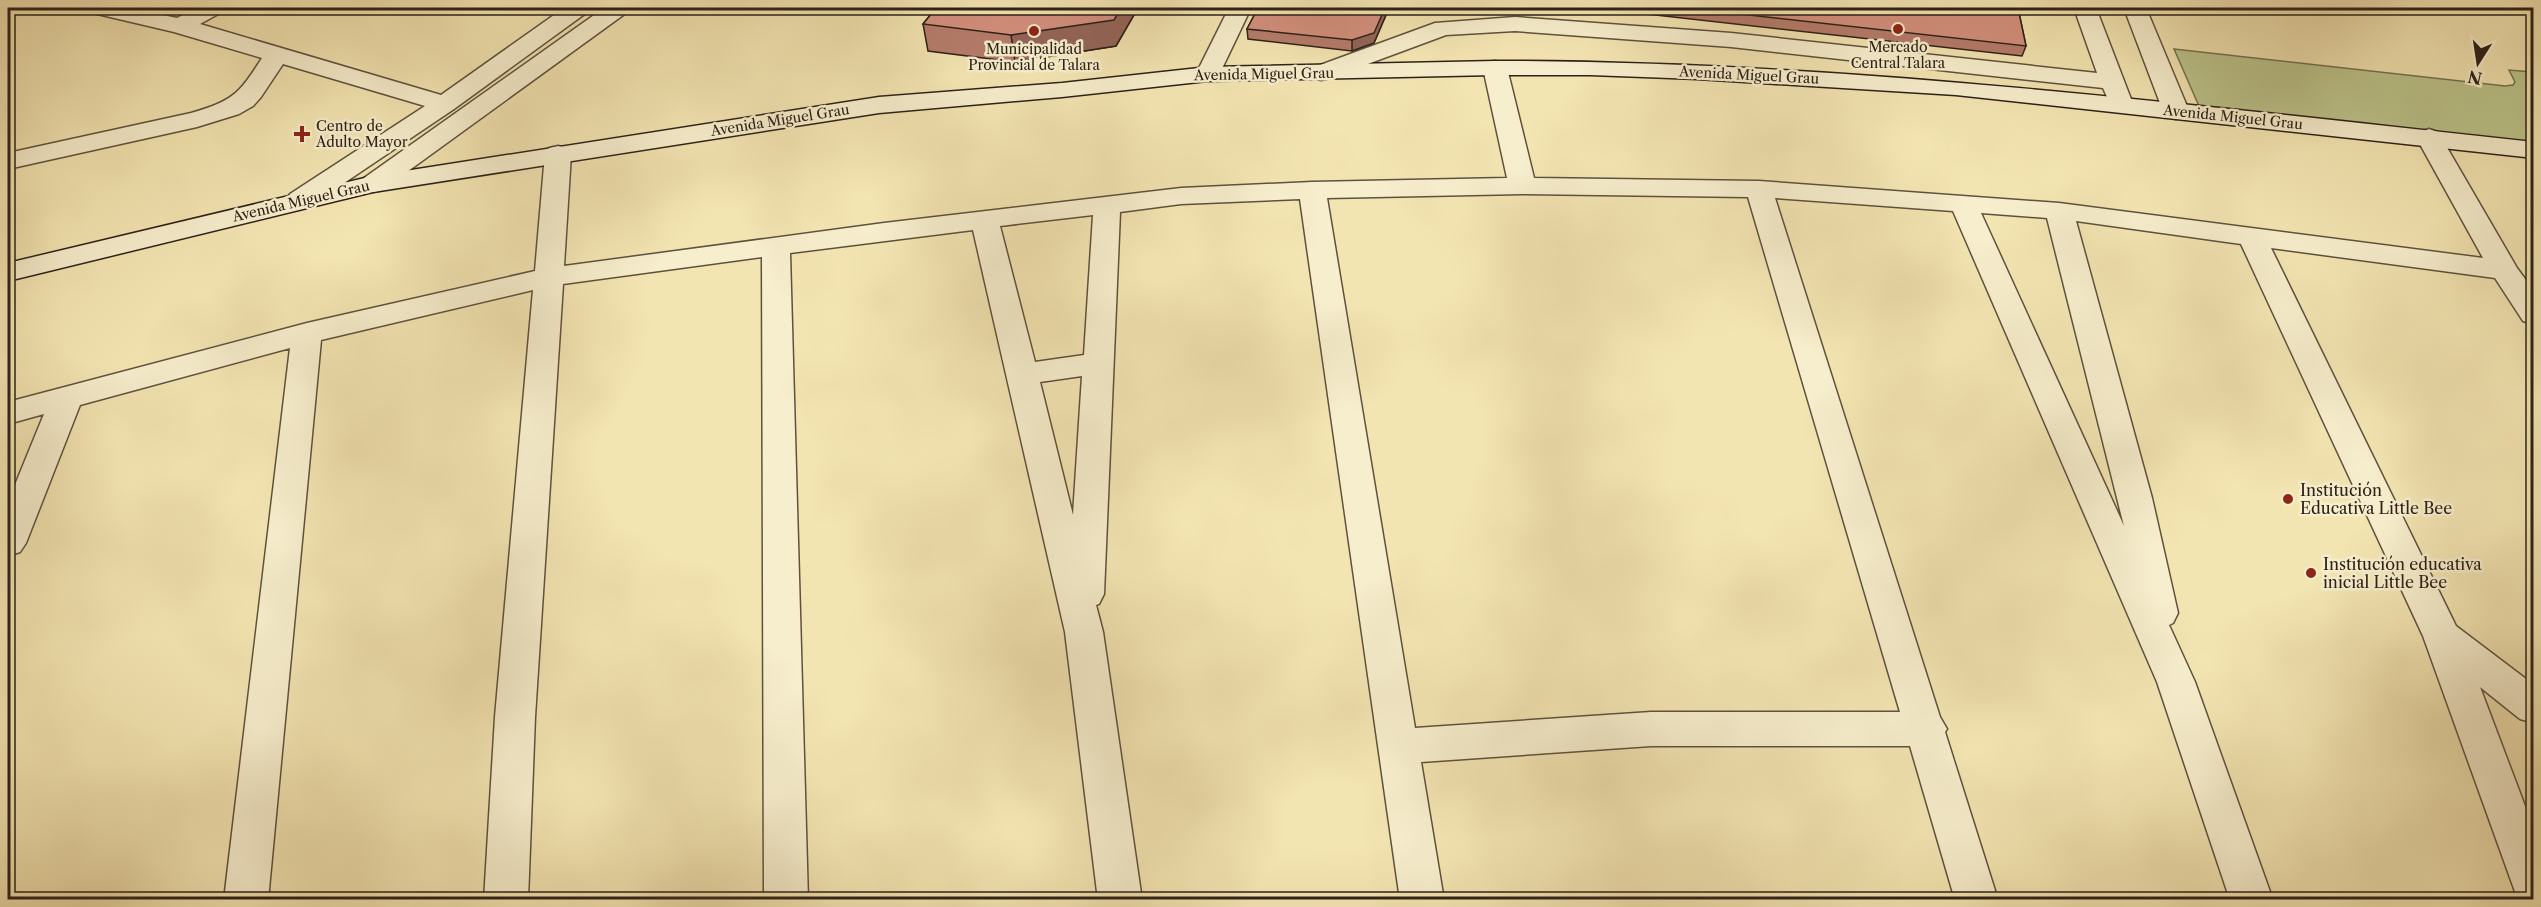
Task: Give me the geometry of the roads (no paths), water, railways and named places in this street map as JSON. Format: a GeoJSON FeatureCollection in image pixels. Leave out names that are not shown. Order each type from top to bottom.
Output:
{"type":"FeatureCollection","features":[{"type":"Feature","properties":{"kind":"street"},"geometry":{"type":"LineString","coordinates":[[8,8],[13,8]]}},
{"type":"Feature","properties":{"kind":"street"},"geometry":{"type":"LineString","coordinates":[[101,8],[180,26],[445,104]]}},
{"type":"Feature","properties":{"kind":"street"},"geometry":{"type":"LineString","coordinates":[[180,26],[212,8]]}},
{"type":"Feature","properties":{"kind":"street"},"geometry":{"type":"LineString","coordinates":[[300,200],[445,104],[578,8]]}},
{"type":"Feature","properties":{"kind":"street"},"geometry":{"type":"LineString","coordinates":[[373,184],[618,8]]}},
{"type":"Feature","properties":{"kind":"street"},"geometry":{"type":"LineString","coordinates":[[1208,74],[1240,8]]}},
{"type":"Feature","properties":{"kind":"street"},"geometry":{"type":"LineString","coordinates":[[2085,8],[2121,106]]}},
{"type":"Feature","properties":{"kind":"street"},"geometry":{"type":"LineString","coordinates":[[2135,8],[2175,111]]}},
{"type":"Feature","properties":{"kind":"street"},"geometry":{"type":"LineString","coordinates":[[1321,73],[1443,28],[1515,24],[1731,40],[2114,82]]}},
{"type":"Feature","properties":{"kind":"street"},"geometry":{"type":"LineString","coordinates":[[8,161],[197,119],[230,108],[244,101],[252,92],[277,54]]}},
{"type":"Feature","properties":{"kind":"street"},"geometry":{"type":"LineString","coordinates":[[1495,68],[1522,186]]}},
{"type":"Feature","properties":{"kind":"street","name":"Avenida Miguel Grau"},"geometry":{"type":"LineString","coordinates":[[8,272],[373,184],[879,105],[1062,90],[1208,74],[1590,68],[1795,77],[1956,88],[2534,150]]}},
{"type":"Feature","properties":{"kind":"street"},"geometry":{"type":"LineString","coordinates":[[2429,137],[2504,270],[2534,314]]}},
{"type":"Feature","properties":{"kind":"street"},"geometry":{"type":"LineString","coordinates":[[506,900],[515,717],[558,154]]}},
{"type":"Feature","properties":{"kind":"street"},"geometry":{"type":"LineString","coordinates":[[8,413],[307,333],[548,277],[1182,196],[1312,190],[1522,186],[1759,189],[2059,211],[2504,270]]}},
{"type":"Feature","properties":{"kind":"street"},"geometry":{"type":"LineString","coordinates":[[1759,189],[1927,729],[1977,900]]}},
{"type":"Feature","properties":{"kind":"street"},"geometry":{"type":"LineString","coordinates":[[1312,190],[1422,900]]}},
{"type":"Feature","properties":{"kind":"street"},"geometry":{"type":"LineString","coordinates":[[1084,632],[1107,204]]}},
{"type":"Feature","properties":{"kind":"street"},"geometry":{"type":"LineString","coordinates":[[1963,204],[2176,682],[2252,900]]}},
{"type":"Feature","properties":{"kind":"street"},"geometry":{"type":"LineString","coordinates":[[2059,211],[2135,498],[2176,682]]}},
{"type":"Feature","properties":{"kind":"street"},"geometry":{"type":"LineString","coordinates":[[985,220],[1084,632],[1120,900]]}},
{"type":"Feature","properties":{"kind":"street"},"geometry":{"type":"LineString","coordinates":[[2251,235],[2442,636],[2534,888]]}},
{"type":"Feature","properties":{"kind":"street"},"geometry":{"type":"LineString","coordinates":[[776,247],[786,900]]}},
{"type":"Feature","properties":{"kind":"street"},"geometry":{"type":"LineString","coordinates":[[246,900],[307,333]]}},
{"type":"Feature","properties":{"kind":"street"},"geometry":{"type":"LineString","coordinates":[[1024,375],[1098,363]]}},
{"type":"Feature","properties":{"kind":"street"},"geometry":{"type":"LineString","coordinates":[[8,543],[68,396]]}},
{"type":"Feature","properties":{"kind":"street"},"geometry":{"type":"LineString","coordinates":[[2442,636],[2534,707]]}},
{"type":"Feature","properties":{"kind":"street"},"geometry":{"type":"LineString","coordinates":[[1398,746],[1651,729],[1927,729]]}},
{"type":"Feature","properties":{"kind":"place","name":"Mercado Central Talara"},"geometry":{"type":"Point","coordinates":[1898,29]}},
{"type":"Feature","properties":{"kind":"place","name":"Municipalidad Provincial de Talara"},"geometry":{"type":"Point","coordinates":[1034,31]}},
{"type":"Feature","properties":{"kind":"place","name":"Centro de Adulto Mayor"},"geometry":{"type":"Point","coordinates":[302,134]}},
{"type":"Feature","properties":{"kind":"place","name":"Institución Educativa Little Bee"},"geometry":{"type":"Point","coordinates":[2288,499]}},
{"type":"Feature","properties":{"kind":"place","name":"Institución educativa inicial Little Bee"},"geometry":{"type":"Point","coordinates":[2311,573]}}]}
